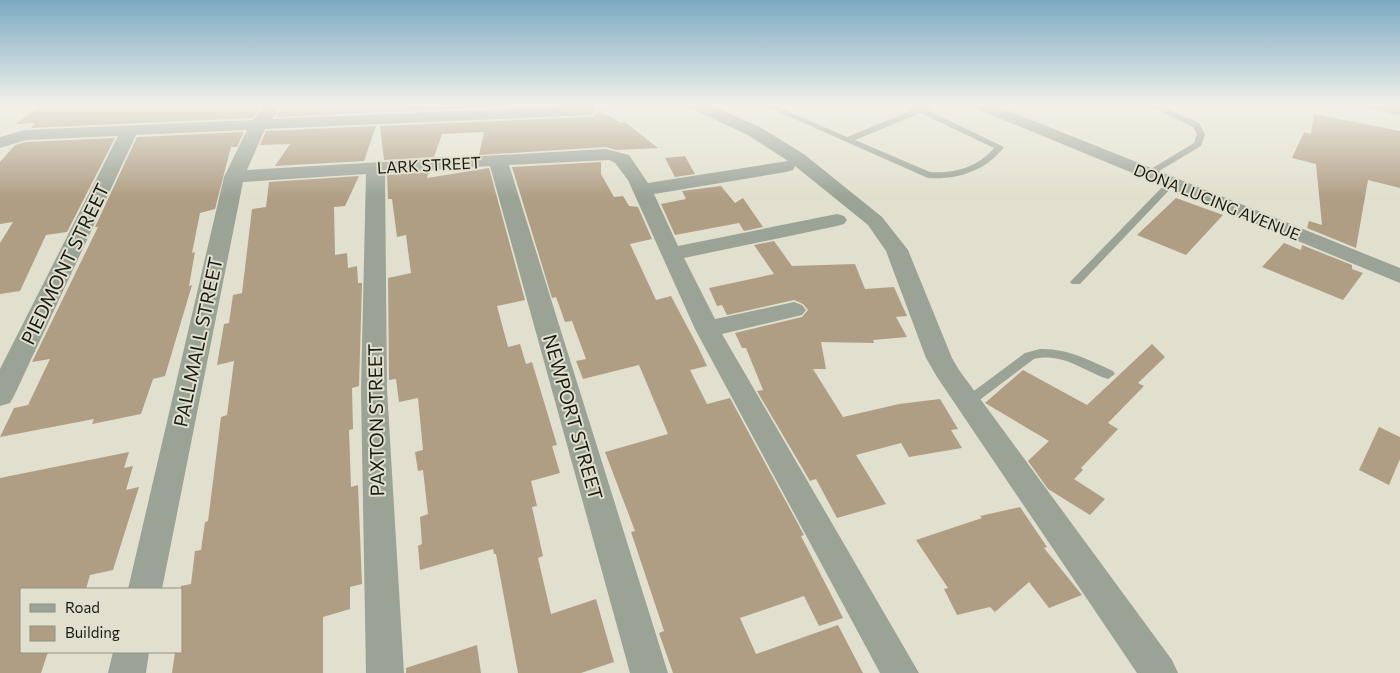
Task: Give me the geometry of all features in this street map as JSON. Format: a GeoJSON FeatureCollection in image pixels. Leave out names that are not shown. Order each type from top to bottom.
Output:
{"type":"FeatureCollection","features":[{"type":"Feature","properties":{"kind":"street"},"geometry":{"type":"LineString","coordinates":[[0,143],[23,135]]}},
{"type":"Feature","properties":{"kind":"street","name":"PIEDMONT STREET"},"geometry":{"type":"LineString","coordinates":[[0,396],[127,135]]}},
{"type":"Feature","properties":{"kind":"street","name":"PALLMALL STREET"},"geometry":{"type":"LineString","coordinates":[[145,588],[234,177],[256,135]]}},
{"type":"Feature","properties":{"kind":"street"},"geometry":{"type":"LineString","coordinates":[[762,135],[798,159],[875,221],[897,250],[903,270],[939,358],[1159,673]]}},
{"type":"Feature","properties":{"kind":"street","name":"DONA LUCING AVENUE"},"geometry":{"type":"LineString","coordinates":[[1055,135],[1400,276]]}},
{"type":"Feature","properties":{"kind":"street","name":"LARK STREET"},"geometry":{"type":"LineString","coordinates":[[234,177],[600,154],[615,155],[623,160],[642,190]]}},
{"type":"Feature","properties":{"kind":"street","name":"NEWPORT STREET"},"geometry":{"type":"LineString","coordinates":[[498,161],[649,673]]}},
{"type":"Feature","properties":{"kind":"street"},"geometry":{"type":"LineString","coordinates":[[786,166],[642,190],[670,254],[707,329],[900,673]]}},
{"type":"Feature","properties":{"kind":"street","name":"PAXTON STREET"},"geometry":{"type":"LineString","coordinates":[[376,167],[374,390],[385,673]]}},
{"type":"Feature","properties":{"kind":"street"},"geometry":{"type":"LineString","coordinates":[[670,254],[837,220]]}},
{"type":"Feature","properties":{"kind":"street"},"geometry":{"type":"LineString","coordinates":[[707,329],[794,310]]}},
{"type":"Feature","properties":{"kind":"street"},"geometry":{"type":"LineString","coordinates":[[126,673],[131,653]]}},
{"type":"Feature","properties":{"kind":"lane"},"geometry":{"type":"LineString","coordinates":[[840,135],[928,175],[938,177],[949,177],[993,156],[999,147],[975,135]]}},
{"type":"Feature","properties":{"kind":"lane"},"geometry":{"type":"LineString","coordinates":[[849,139],[858,135]]}},
{"type":"Feature","properties":{"kind":"lane"},"geometry":{"type":"LineString","coordinates":[[1150,174],[1198,144],[1201,135]]}},
{"type":"Feature","properties":{"kind":"lane"},"geometry":{"type":"LineString","coordinates":[[1076,282],[1172,183]]}},
{"type":"Feature","properties":{"kind":"lane"},"geometry":{"type":"LineString","coordinates":[[968,402],[1030,356],[1037,354],[1055,353],[1067,356],[1108,374]]}},
{"type":"Feature","properties":{"kind":"building"},"geometry":{"type":"Polygon","coordinates":[[[242,135],[237,147],[231,147],[215,209],[200,213],[192,253],[195,252],[189,286],[192,285],[165,376],[153,379],[141,414],[92,424],[94,419],[0,437],[14,408],[28,405],[50,359],[32,362],[98,227],[95,227],[137,137],[242,135]]]}},
{"type":"Feature","properties":{"kind":"building"},"geometry":{"type":"Polygon","coordinates":[[[264,135],[373,135],[364,161],[275,166],[290,144],[260,145],[264,135]]]}},
{"type":"Feature","properties":{"kind":"building"},"geometry":{"type":"Polygon","coordinates":[[[381,135],[442,135],[434,157],[384,160],[381,135]]]}},
{"type":"Feature","properties":{"kind":"building"},"geometry":{"type":"Polygon","coordinates":[[[483,135],[642,135],[658,148],[616,150],[606,147],[479,155],[483,135]]]}},
{"type":"Feature","properties":{"kind":"building"},"geometry":{"type":"Polygon","coordinates":[[[1302,135],[1400,135],[1400,188],[1368,180],[1356,248],[1307,228],[1309,221],[1322,225],[1316,164],[1292,158],[1302,135]]]}},
{"type":"Feature","properties":{"kind":"building"},"geometry":{"type":"Polygon","coordinates":[[[115,138],[67,232],[46,235],[20,291],[0,294],[0,243],[13,222],[0,224],[0,162],[15,145],[26,142],[115,138]]]}},
{"type":"Feature","properties":{"kind":"building"},"geometry":{"type":"Polygon","coordinates":[[[685,156],[695,174],[675,177],[665,158],[685,156]]]}},
{"type":"Feature","properties":{"kind":"building"},"geometry":{"type":"Polygon","coordinates":[[[601,162],[601,174],[614,197],[623,196],[629,206],[638,207],[652,239],[630,244],[656,300],[671,296],[698,347],[707,366],[690,370],[707,404],[730,398],[804,535],[801,536],[843,618],[819,626],[804,596],[740,618],[756,654],[838,625],[863,673],[673,673],[659,633],[664,631],[631,532],[635,531],[605,452],[668,434],[639,365],[583,379],[576,361],[586,359],[572,321],[565,322],[556,297],[552,298],[512,167],[601,162]]]}},
{"type":"Feature","properties":{"kind":"building"},"geometry":{"type":"Polygon","coordinates":[[[489,168],[525,300],[497,306],[508,347],[520,344],[526,364],[532,362],[557,445],[552,446],[560,473],[531,481],[537,506],[532,507],[543,556],[538,558],[551,614],[596,599],[614,662],[581,673],[518,673],[496,554],[494,554],[493,549],[420,570],[418,546],[422,544],[420,517],[428,514],[423,470],[418,471],[415,452],[423,450],[418,398],[399,402],[396,379],[389,380],[388,278],[411,273],[406,235],[397,237],[392,199],[388,199],[387,175],[429,172],[427,178],[489,168]]]}},
{"type":"Feature","properties":{"kind":"building"},"geometry":{"type":"Polygon","coordinates":[[[359,176],[345,206],[334,207],[335,255],[347,253],[348,268],[357,266],[358,283],[362,283],[359,386],[352,388],[353,429],[349,430],[351,487],[358,485],[362,584],[350,587],[350,609],[323,617],[323,673],[172,673],[175,653],[182,653],[181,586],[191,584],[195,551],[201,550],[205,522],[208,521],[221,417],[227,415],[234,361],[217,365],[224,324],[229,323],[233,295],[242,293],[252,209],[266,207],[269,182],[359,176]]]}},
{"type":"Feature","properties":{"kind":"building"},"geometry":{"type":"Polygon","coordinates":[[[721,186],[735,203],[743,198],[763,227],[744,231],[739,223],[675,235],[661,204],[686,199],[682,191],[721,186]]]}},
{"type":"Feature","properties":{"kind":"building"},"geometry":{"type":"Polygon","coordinates":[[[1176,198],[1223,215],[1186,255],[1137,235],[1176,198]]]}},
{"type":"Feature","properties":{"kind":"building"},"geometry":{"type":"Polygon","coordinates":[[[774,241],[792,266],[855,264],[865,289],[894,287],[907,316],[896,317],[907,337],[873,340],[874,343],[821,342],[826,369],[813,369],[843,417],[899,404],[940,399],[958,429],[951,430],[962,448],[909,457],[901,443],[856,455],[886,504],[837,518],[816,479],[810,481],[757,391],[763,390],[746,348],[742,348],[735,333],[802,317],[808,310],[803,304],[794,300],[727,315],[722,305],[717,306],[709,288],[774,274],[754,245],[774,241]]]}},
{"type":"Feature","properties":{"kind":"building"},"geometry":{"type":"Polygon","coordinates":[[[1284,243],[1301,250],[1302,245],[1352,265],[1352,269],[1363,273],[1343,300],[1262,267],[1284,243]]]}},
{"type":"Feature","properties":{"kind":"building"},"geometry":{"type":"Polygon","coordinates":[[[1152,344],[1165,357],[1138,383],[1144,386],[1108,423],[1118,429],[1081,468],[1083,470],[1074,479],[1105,499],[1090,515],[1048,489],[1028,461],[1049,441],[985,403],[1023,370],[1087,405],[1152,344]]]}},
{"type":"Feature","properties":{"kind":"building"},"geometry":{"type":"Polygon","coordinates":[[[1379,427],[1400,437],[1400,459],[1389,485],[1359,470],[1379,427]]]}},
{"type":"Feature","properties":{"kind":"building"},"geometry":{"type":"Polygon","coordinates":[[[129,452],[124,468],[133,466],[126,490],[139,487],[113,570],[90,575],[86,588],[20,588],[20,653],[48,653],[41,673],[0,673],[0,478],[129,452]]]}},
{"type":"Feature","properties":{"kind":"building"},"geometry":{"type":"Polygon","coordinates":[[[1020,507],[1047,547],[1044,548],[1082,595],[1049,608],[1029,582],[995,612],[990,607],[957,615],[944,589],[948,588],[916,540],[982,518],[980,516],[1020,507]]]}},
{"type":"Feature","properties":{"kind":"building"},"geometry":{"type":"Polygon","coordinates":[[[477,645],[481,673],[406,673],[406,668],[477,645]]]}}]}
